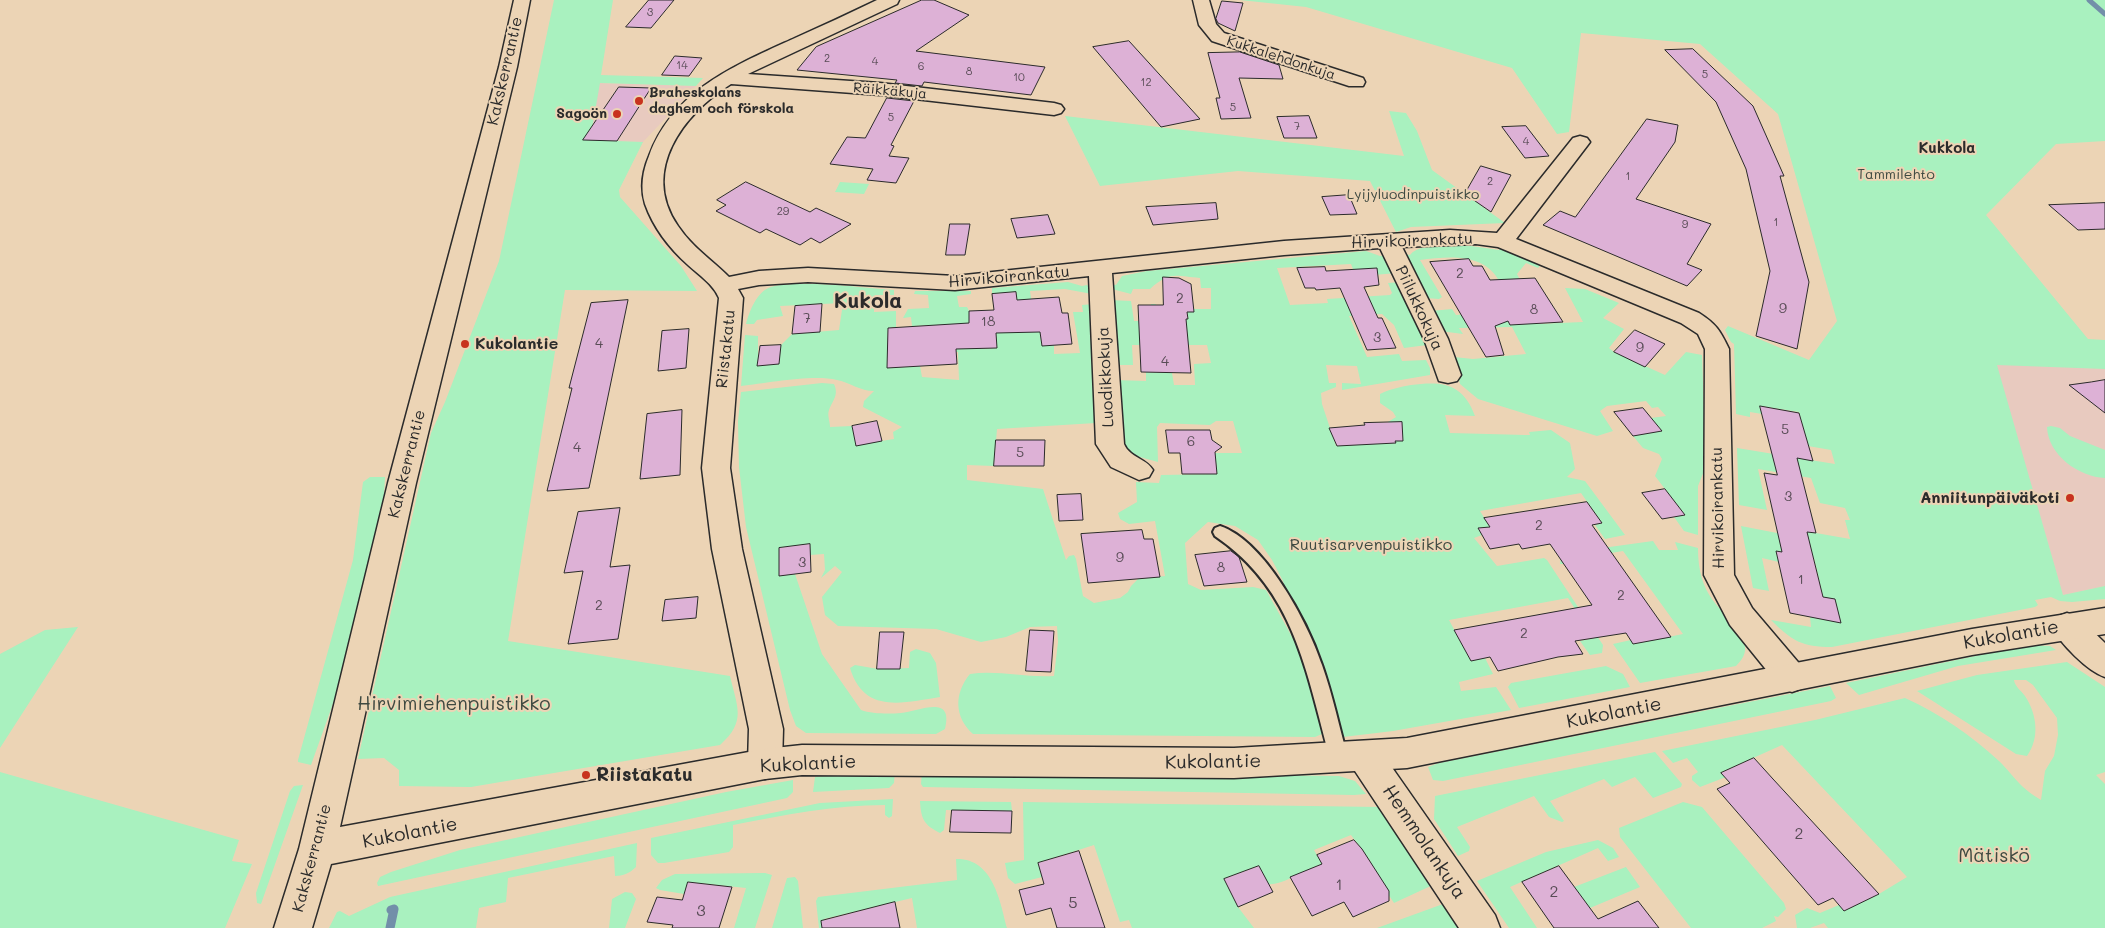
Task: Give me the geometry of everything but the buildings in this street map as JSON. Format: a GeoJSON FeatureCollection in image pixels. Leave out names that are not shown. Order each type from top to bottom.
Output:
{"type":"FeatureCollection","features":[{"type":"Feature","properties":{"kind":"street","name":"Kakskerrantie"},"geometry":{"type":"LineString","coordinates":[[293,928],[317,849],[404,473],[508,67],[522,0]]}},
{"type":"Feature","properties":{"kind":"street"},"geometry":{"type":"LineString","coordinates":[[726,285],[700,264],[676,238],[655,203],[652,188],[659,152],[666,134],[693,103],[726,78],[891,0]]}},
{"type":"Feature","properties":{"kind":"street","name":"Kukkalehdonkuja"},"geometry":{"type":"LineString","coordinates":[[1201,0],[1208,24],[1218,37],[1356,82]]}},
{"type":"Feature","properties":{"kind":"street","name":"Räikkäkuja"},"geometry":{"type":"LineString","coordinates":[[726,78],[880,89],[1054,109]]}},
{"type":"Feature","properties":{"kind":"street"},"geometry":{"type":"LineString","coordinates":[[1503,241],[1580,142]]}},
{"type":"Feature","properties":{"kind":"street","name":"Hirvikoirankatu"},"geometry":{"type":"LineString","coordinates":[[726,285],[759,278],[808,276],[955,283],[1284,248],[1450,237],[1503,241],[1690,318],[1708,330],[1717,349],[1719,575],[1726,593],[1737,612],[1792,678]]}},
{"type":"Feature","properties":{"kind":"street","name":"Piilukkokuja"},"geometry":{"type":"LineString","coordinates":[[1388,241],[1436,339],[1448,375]]}},
{"type":"Feature","properties":{"kind":"street","name":"Luodikkokuja"},"geometry":{"type":"LineString","coordinates":[[1100,268],[1110,444],[1113,454],[1122,463],[1139,470]]}},
{"type":"Feature","properties":{"kind":"street","name":"Riistakatu"},"geometry":{"type":"LineString","coordinates":[[726,285],[731,298],[716,468],[727,549],[766,729],[765,764]]}},
{"type":"Feature","properties":{"kind":"street","name":"Kukolantie"},"geometry":{"type":"LineString","coordinates":[[317,849],[765,764],[802,760],[1234,763],[1407,753],[1972,642],[2105,621]]}},
{"type":"Feature","properties":{"kind":"street"},"geometry":{"type":"LineString","coordinates":[[2067,626],[2105,664]]}},
{"type":"Feature","properties":{"kind":"street","name":"Hemmolankuja"},"geometry":{"type":"LineString","coordinates":[[1352,757],[1481,928]]}},
{"type":"Feature","properties":{"kind":"lane"},"geometry":{"type":"LineString","coordinates":[[1220,532],[1249,553],[1273,581],[1318,675],[1326,716],[1352,757]]}},
{"type":"Feature","properties":{"kind":"shaded area","name":"Braheskolans daghem och förskola"},"geometry":{"type":"Polygon","coordinates":[[[599,83],[696,86],[643,142],[590,140],[599,83]]]}},
{"type":"Feature","properties":{"kind":"shaded area","name":"Anniitunpäiväkoti"},"geometry":{"type":"Polygon","coordinates":[[[1996,364],[2105,369],[2105,586],[2063,595],[1996,364]]]}},
{"type":"Feature","properties":{"kind":"green space","name":"Hirvimiehenpuistikko"},"geometry":{"type":"Polygon","coordinates":[[[554,0],[613,0],[601,75],[703,78],[696,86],[600,83],[590,140],[643,142],[619,190],[620,197],[681,266],[697,291],[565,290],[508,641],[730,676],[737,705],[737,721],[734,728],[720,745],[471,787],[399,786],[399,770],[384,758],[358,759],[431,433],[445,402],[499,261],[554,0]]]}},
{"type":"Feature","properties":{"kind":"green space","name":"Tammilehto"},"geometry":{"type":"Polygon","coordinates":[[[1240,0],[2105,0],[2105,141],[2056,144],[1986,215],[2088,339],[2105,340],[2105,369],[1997,365],[2063,595],[2105,586],[2105,599],[2072,602],[2060,601],[2051,597],[2035,600],[2038,605],[2035,607],[1832,647],[1813,646],[1798,641],[1785,633],[1771,620],[1811,627],[1810,617],[1841,623],[1823,597],[1814,558],[1777,551],[1779,562],[1762,558],[1769,591],[1753,588],[1741,526],[1777,533],[1776,526],[1850,539],[1845,520],[1850,520],[1845,508],[1820,503],[1811,478],[1758,469],[1767,510],[1739,505],[1737,448],[1835,464],[1831,450],[1808,446],[1799,412],[1761,406],[1762,414],[1750,412],[1750,417],[1736,414],[1734,344],[1725,330],[1728,326],[1809,360],[1837,321],[1778,114],[1700,44],[1581,33],[1569,132],[1557,134],[1512,68],[1306,7],[1240,0]]]}},
{"type":"Feature","properties":{"kind":"green space","name":"Lyijyluodinpuistikko"},"geometry":{"type":"Polygon","coordinates":[[[1389,111],[1406,113],[1417,131],[1432,170],[1505,223],[1411,227],[1396,232],[1370,181],[1238,171],[1100,186],[1065,116],[1404,156],[1389,111]]]}},
{"type":"Feature","properties":{"kind":"green space"},"geometry":{"type":"Polygon","coordinates":[[[840,182],[869,184],[864,194],[835,192],[840,182]]]}},
{"type":"Feature","properties":{"kind":"green space"},"geometry":{"type":"Polygon","coordinates":[[[1429,246],[1471,246],[1499,250],[1500,246],[1542,263],[1538,268],[1526,263],[1517,274],[1537,324],[1583,322],[1565,288],[1585,289],[1619,303],[1603,318],[1624,329],[1609,348],[1614,352],[1665,375],[1686,352],[1702,355],[1706,466],[1698,486],[1698,535],[1684,531],[1674,517],[1685,515],[1655,476],[1662,459],[1659,454],[1643,448],[1633,436],[1662,431],[1651,418],[1666,416],[1658,407],[1652,408],[1646,401],[1607,406],[1600,411],[1613,431],[1597,436],[1478,399],[1460,384],[1454,357],[1473,359],[1526,354],[1512,327],[1459,328],[1463,334],[1440,331],[1431,311],[1452,309],[1456,315],[1484,313],[1493,282],[1498,279],[1491,270],[1473,260],[1441,258],[1420,260],[1442,297],[1439,299],[1426,298],[1404,254],[1410,255],[1421,248],[1429,246]]]}},
{"type":"Feature","properties":{"kind":"green space","name":"Ruutisarvenpuistikko"},"geometry":{"type":"Polygon","coordinates":[[[1366,251],[1380,256],[1387,255],[1397,273],[1362,276],[1355,274],[1351,264],[1277,268],[1290,305],[1328,303],[1327,299],[1390,295],[1392,293],[1388,283],[1401,282],[1427,345],[1404,348],[1394,325],[1382,314],[1349,316],[1367,357],[1399,354],[1402,361],[1426,360],[1430,368],[1430,375],[1342,390],[1342,383],[1361,384],[1357,366],[1326,365],[1329,383],[1336,383],[1336,387],[1321,393],[1322,404],[1336,446],[1353,445],[1370,439],[1372,444],[1396,443],[1388,422],[1396,417],[1393,412],[1380,403],[1380,394],[1391,389],[1422,384],[1442,384],[1450,387],[1458,391],[1470,405],[1475,416],[1445,415],[1450,433],[1530,435],[1529,432],[1551,430],[1570,443],[1575,469],[1567,477],[1585,481],[1625,535],[1605,539],[1595,525],[1602,523],[1581,493],[1480,511],[1490,527],[1479,528],[1482,535],[1474,538],[1497,566],[1544,558],[1547,560],[1603,645],[1602,653],[1590,655],[1580,641],[1594,638],[1568,598],[1449,620],[1471,661],[1485,658],[1493,674],[1459,682],[1461,691],[1496,687],[1511,710],[1393,731],[1343,737],[1332,708],[1320,654],[1289,603],[1283,581],[1272,560],[1258,540],[1235,526],[1208,522],[1185,543],[1188,584],[1201,590],[1253,587],[1266,590],[1306,662],[1322,734],[1315,737],[973,734],[962,720],[958,705],[961,689],[970,674],[1054,676],[1058,642],[1057,626],[1030,627],[1006,637],[981,642],[936,629],[838,626],[825,615],[822,597],[842,572],[835,566],[821,578],[825,570],[824,554],[810,555],[809,544],[779,548],[779,576],[795,574],[822,654],[861,710],[886,714],[933,707],[944,711],[946,718],[945,729],[936,734],[806,733],[796,726],[790,710],[746,527],[739,467],[738,421],[741,392],[822,383],[834,384],[836,394],[828,412],[830,427],[852,426],[856,445],[894,439],[893,432],[902,427],[863,407],[864,401],[874,391],[864,390],[837,380],[803,378],[741,386],[745,335],[758,336],[758,366],[779,364],[781,345],[792,334],[839,330],[843,303],[780,306],[783,316],[757,320],[754,324],[746,324],[758,297],[766,289],[797,284],[894,290],[894,295],[875,295],[874,312],[896,311],[896,327],[888,328],[887,368],[920,366],[922,377],[959,380],[958,352],[941,352],[940,325],[912,326],[911,317],[903,318],[908,309],[929,308],[928,295],[914,294],[915,291],[971,291],[971,294],[957,296],[959,307],[967,307],[969,311],[970,349],[997,348],[996,333],[1017,300],[1016,292],[992,294],[992,288],[1068,282],[1082,286],[1087,285],[1092,289],[1092,294],[1065,289],[1030,291],[1036,332],[1040,332],[1042,345],[1054,345],[1054,354],[1080,353],[1073,312],[1083,312],[1082,305],[1094,304],[1096,423],[997,429],[994,466],[967,465],[967,480],[1043,489],[1066,560],[1069,556],[1074,555],[1083,596],[1094,603],[1120,598],[1128,592],[1138,579],[1165,576],[1155,521],[1129,524],[1120,519],[1118,513],[1137,502],[1136,482],[1159,483],[1161,475],[1217,474],[1216,462],[1204,453],[1242,453],[1233,421],[1216,421],[1210,425],[1160,423],[1157,427],[1158,462],[1125,453],[1114,380],[1146,381],[1146,372],[1172,373],[1174,385],[1195,385],[1194,364],[1211,363],[1207,345],[1132,345],[1133,365],[1113,365],[1109,300],[1131,301],[1134,321],[1151,321],[1151,304],[1155,304],[1175,319],[1188,319],[1187,312],[1194,312],[1194,309],[1211,309],[1211,288],[1201,288],[1200,278],[1178,276],[1163,279],[1150,289],[1133,289],[1131,294],[1108,288],[1108,284],[1116,285],[1122,276],[1147,271],[1366,251]]]}},
{"type":"Feature","properties":{"kind":"green space"},"geometry":{"type":"Polygon","coordinates":[[[2047,427],[2060,428],[2070,436],[2105,450],[2105,478],[2085,474],[2067,463],[2053,447],[2047,427]]]}},
{"type":"Feature","properties":{"kind":"green space"},"geometry":{"type":"Polygon","coordinates":[[[370,477],[385,477],[383,513],[354,645],[311,765],[298,762],[298,760],[353,560],[363,482],[370,477]]]}},
{"type":"Feature","properties":{"kind":"green space"},"geometry":{"type":"Polygon","coordinates":[[[1653,541],[1659,550],[1678,550],[1675,542],[1698,548],[1699,564],[1706,590],[1720,609],[1751,638],[1743,640],[1744,654],[1736,666],[1640,683],[1613,644],[1631,640],[1634,644],[1683,634],[1623,551],[1576,559],[1560,564],[1561,557],[1566,553],[1653,541]]]}},
{"type":"Feature","properties":{"kind":"green space"},"geometry":{"type":"Polygon","coordinates":[[[78,627],[0,748],[0,654],[45,630],[78,627]]]}},
{"type":"Feature","properties":{"kind":"green space"},"geometry":{"type":"Polygon","coordinates":[[[2028,645],[2050,646],[2056,650],[1958,666],[1859,695],[1846,683],[2028,645]]]}},
{"type":"Feature","properties":{"kind":"green space"},"geometry":{"type":"Polygon","coordinates":[[[916,649],[930,653],[936,663],[940,697],[899,703],[886,702],[875,699],[865,693],[856,683],[850,668],[855,665],[878,669],[909,668],[910,652],[916,649]]]}},
{"type":"Feature","properties":{"kind":"green space","name":"Mätiskö"},"geometry":{"type":"Polygon","coordinates":[[[2067,662],[2105,687],[2105,772],[2096,775],[2105,784],[2105,928],[1828,928],[1824,923],[1810,928],[1797,928],[1795,915],[1807,908],[1820,913],[1839,905],[1844,911],[1879,894],[1907,877],[1782,745],[1722,772],[1726,777],[1700,787],[1692,780],[1692,776],[1698,772],[1687,758],[1673,763],[1662,751],[1815,720],[1905,698],[1943,718],[1978,743],[2023,786],[2041,800],[2045,771],[2054,756],[2058,735],[2057,718],[2033,685],[2026,680],[2014,680],[2029,703],[2034,718],[2034,742],[2027,756],[2016,754],[1917,691],[1977,675],[2067,662]]]}},
{"type":"Feature","properties":{"kind":"green space"},"geometry":{"type":"Polygon","coordinates":[[[1606,666],[1623,674],[1630,687],[1519,708],[1508,687],[1511,683],[1606,666]]]}},
{"type":"Feature","properties":{"kind":"green space"},"geometry":{"type":"Polygon","coordinates":[[[1830,686],[1836,698],[1831,701],[1443,781],[1433,780],[1428,767],[1439,763],[1830,686]]]}},
{"type":"Feature","properties":{"kind":"green space"},"geometry":{"type":"Polygon","coordinates":[[[1655,752],[1682,784],[1681,787],[1653,798],[1635,777],[1612,787],[1604,779],[1550,801],[1564,821],[1562,822],[1549,817],[1534,796],[1457,827],[1470,847],[1469,851],[1458,856],[1434,819],[1435,796],[1655,752]]]}},
{"type":"Feature","properties":{"kind":"green space"},"geometry":{"type":"Polygon","coordinates":[[[895,771],[894,783],[889,788],[813,792],[815,777],[859,772],[895,771]]]}},
{"type":"Feature","properties":{"kind":"green space"},"geometry":{"type":"Polygon","coordinates":[[[922,771],[1339,776],[1355,781],[1366,794],[923,787],[921,784],[922,771]]]}},
{"type":"Feature","properties":{"kind":"green space"},"geometry":{"type":"Polygon","coordinates":[[[0,772],[239,840],[232,861],[252,864],[225,928],[0,928],[0,772]]]}},
{"type":"Feature","properties":{"kind":"green space"},"geometry":{"type":"Polygon","coordinates":[[[793,780],[793,792],[787,798],[378,886],[377,883],[380,877],[391,872],[460,850],[726,792],[793,780]]]}},
{"type":"Feature","properties":{"kind":"green space"},"geometry":{"type":"Polygon","coordinates":[[[303,785],[261,904],[257,903],[256,893],[290,791],[294,786],[303,785]]]}},
{"type":"Feature","properties":{"kind":"green space"},"geometry":{"type":"Polygon","coordinates":[[[893,799],[892,816],[889,818],[885,815],[885,805],[809,811],[733,825],[733,847],[729,852],[664,863],[658,863],[651,855],[651,838],[820,803],[893,799]]]}},
{"type":"Feature","properties":{"kind":"green space"},"geometry":{"type":"Polygon","coordinates":[[[920,801],[1011,802],[1012,811],[946,810],[944,830],[940,833],[924,821],[920,801]]]}},
{"type":"Feature","properties":{"kind":"green space"},"geometry":{"type":"Polygon","coordinates":[[[1023,802],[1380,807],[1435,884],[1394,903],[1369,865],[1371,862],[1351,835],[1314,850],[1322,864],[1287,880],[1268,884],[1258,866],[1224,879],[1238,907],[1254,928],[1132,928],[1129,920],[1120,922],[1094,845],[1038,863],[1042,877],[1015,884],[1008,878],[1005,863],[1024,860],[1023,802]]]}},
{"type":"Feature","properties":{"kind":"green space"},"geometry":{"type":"Polygon","coordinates":[[[1683,802],[1702,807],[1784,903],[1786,909],[1778,917],[1774,916],[1776,921],[1762,928],[1691,928],[1620,837],[1619,828],[1683,802]]]}},
{"type":"Feature","properties":{"kind":"green space"},"geometry":{"type":"Polygon","coordinates":[[[1598,840],[1613,848],[1619,857],[1608,861],[1598,848],[1510,887],[1537,928],[1509,928],[1477,881],[1546,852],[1598,840]]]}},
{"type":"Feature","properties":{"kind":"green space"},"geometry":{"type":"Polygon","coordinates":[[[637,843],[636,867],[624,875],[615,876],[614,856],[508,878],[506,902],[479,908],[476,928],[329,928],[337,912],[340,911],[349,916],[390,897],[637,843]]]}},
{"type":"Feature","properties":{"kind":"green space"},"geometry":{"type":"Polygon","coordinates":[[[956,859],[969,861],[987,873],[998,894],[1007,928],[917,928],[912,898],[824,919],[825,928],[819,928],[816,901],[818,897],[957,880],[956,859]]]}},
{"type":"Feature","properties":{"kind":"green space"},"geometry":{"type":"Polygon","coordinates":[[[1626,867],[1640,887],[1590,908],[1574,887],[1626,867]]]}},
{"type":"Feature","properties":{"kind":"green space"},"geometry":{"type":"Polygon","coordinates":[[[765,873],[772,875],[755,928],[734,928],[746,888],[689,882],[684,894],[656,888],[662,880],[675,874],[765,873]]]}},
{"type":"Feature","properties":{"kind":"green space"},"geometry":{"type":"Polygon","coordinates":[[[795,877],[798,881],[803,928],[772,928],[787,878],[795,877]]]}},
{"type":"Feature","properties":{"kind":"green space"},"geometry":{"type":"Polygon","coordinates":[[[625,892],[632,893],[636,899],[625,928],[609,928],[612,899],[625,892]]]}},
{"type":"Feature","properties":{"kind":"green space"},"geometry":{"type":"Polygon","coordinates":[[[1443,904],[1463,928],[1377,928],[1443,904]]]}},
{"type":"Feature","properties":{"kind":"waterway"},"geometry":{"type":"LineString","coordinates":[[2089,0],[2105,14]]}},
{"type":"Feature","properties":{"kind":"waterway"},"geometry":{"type":"LineString","coordinates":[[390,928],[394,909],[391,910]]}},
{"type":"Feature","properties":{"kind":"place","name":"Braheskolans daghem och förskola"},"geometry":{"type":"Point","coordinates":[639,101]}},
{"type":"Feature","properties":{"kind":"place","name":"Sagoön"},"geometry":{"type":"Point","coordinates":[617,114]}},
{"type":"Feature","properties":{"kind":"place","name":"Kukolantie"},"geometry":{"type":"Point","coordinates":[465,344]}},
{"type":"Feature","properties":{"kind":"place","name":"Anniitunpäiväkoti"},"geometry":{"type":"Point","coordinates":[2070,498]}},
{"type":"Feature","properties":{"kind":"place","name":"Riistakatu"},"geometry":{"type":"Point","coordinates":[586,775]}},
{"type":"Feature","properties":{"kind":"district","name":"Kukkola"},"geometry":{"type":"Point","coordinates":[1947,148]}},
{"type":"Feature","properties":{"kind":"district","name":"Kukola"},"geometry":{"type":"Point","coordinates":[868,302]}}]}
